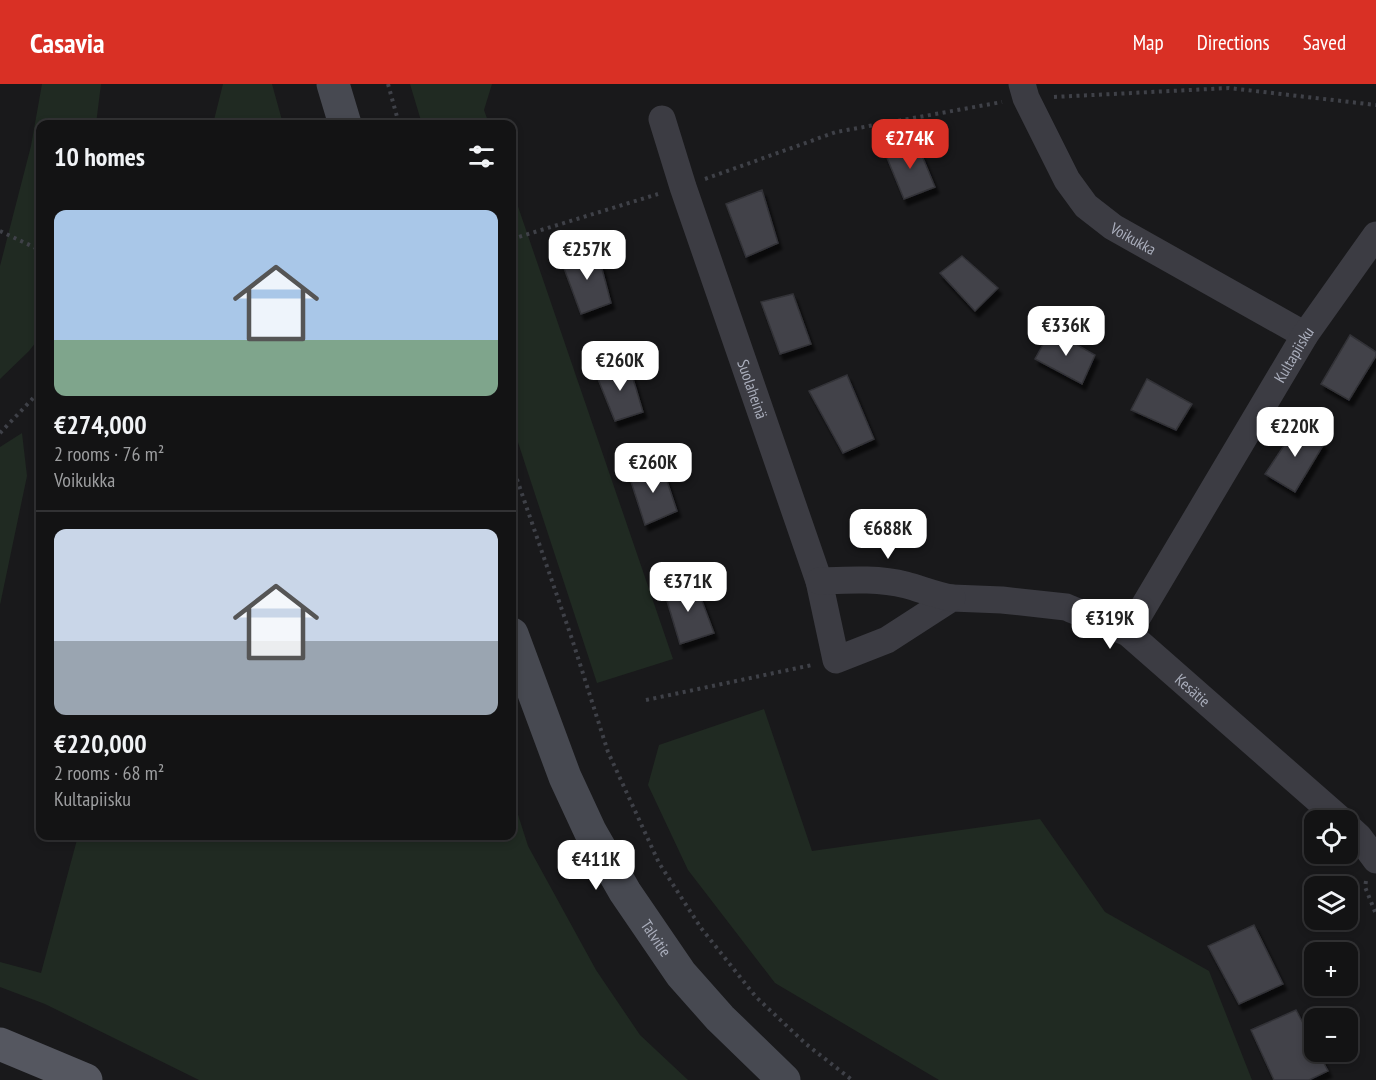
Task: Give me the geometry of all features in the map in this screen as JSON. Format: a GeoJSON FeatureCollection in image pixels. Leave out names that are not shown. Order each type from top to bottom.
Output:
{"type":"FeatureCollection","features":[{"type":"Feature","properties":{"kind":"main road"},"geometry":{"type":"LineString","coordinates":[[0,1044],[86,1080]]}},
{"type":"Feature","properties":{"kind":"street"},"geometry":{"type":"LineString","coordinates":[[333,84],[344,120]]}},
{"type":"Feature","properties":{"kind":"street","name":"Voikukka"},"geometry":{"type":"LineString","coordinates":[[1022,84],[1026,98],[1066,180],[1086,206],[1113,227],[1305,335]]}},
{"type":"Feature","properties":{"kind":"street","name":"Suolaheinä"},"geometry":{"type":"LineString","coordinates":[[662,120],[819,582],[836,660]]}},
{"type":"Feature","properties":{"kind":"street","name":"Kultapiisku"},"geometry":{"type":"LineString","coordinates":[[1128,633],[1305,335],[1376,235]]}},
{"type":"Feature","properties":{"kind":"street","name":"Kesätie"},"geometry":{"type":"LineString","coordinates":[[819,582],[865,580],[905,585],[933,595],[951,598],[1002,600],[1066,607],[1128,633],[1330,810]]}},
{"type":"Feature","properties":{"kind":"street"},"geometry":{"type":"LineString","coordinates":[[836,660],[887,640],[951,598]]}},
{"type":"Feature","properties":{"kind":"street","name":"Talvitie"},"geometry":{"type":"LineString","coordinates":[[516,645],[565,777],[590,831],[626,892],[681,974],[720,1018],[784,1080]]}},
{"type":"Feature","properties":{"kind":"street"},"geometry":{"type":"LineString","coordinates":[[1358,836],[1371,868]]}},
{"type":"Feature","properties":{"kind":"path"},"geometry":{"type":"LineString","coordinates":[[388,84],[398,120]]}},
{"type":"Feature","properties":{"kind":"path"},"geometry":{"type":"LineString","coordinates":[[516,238],[683,187]]}},
{"type":"Feature","properties":{"kind":"path"},"geometry":{"type":"LineString","coordinates":[[0,231],[36,248]]}},
{"type":"Feature","properties":{"kind":"path"},"geometry":{"type":"LineString","coordinates":[[0,433],[36,395]]}},
{"type":"Feature","properties":{"kind":"path"},"geometry":{"type":"LineString","coordinates":[[516,477],[608,752],[659,863],[701,928],[756,997],[806,1044],[852,1080]]}},
{"type":"Feature","properties":{"kind":"path"},"geometry":{"type":"LineString","coordinates":[[646,700],[836,660]]}},
{"type":"Feature","properties":{"kind":"path"},"geometry":{"type":"LineString","coordinates":[[1371,868],[1365,887],[1376,914]]}},
{"type":"Feature","properties":{"kind":"shaded area"},"geometry":{"type":"Polygon","coordinates":[[[42,84],[101,84],[96,120],[36,120],[36,342],[0,379],[0,266],[31,146],[42,84]]]}},
{"type":"Feature","properties":{"kind":"shaded area"},"geometry":{"type":"Polygon","coordinates":[[[223,84],[272,84],[282,120],[214,120],[223,84]]]}},
{"type":"Feature","properties":{"kind":"shaded area"},"geometry":{"type":"Polygon","coordinates":[[[410,84],[492,84],[484,110],[488,120],[421,120],[410,84]]]}},
{"type":"Feature","properties":{"kind":"shaded area"},"geometry":{"type":"Polygon","coordinates":[[[516,201],[673,659],[597,683],[516,436],[516,201]]]}},
{"type":"Feature","properties":{"kind":"shaded area"},"geometry":{"type":"Polygon","coordinates":[[[22,433],[27,476],[0,605],[0,447],[22,433]]]}},
{"type":"Feature","properties":{"kind":"shaded area"},"geometry":{"type":"Polygon","coordinates":[[[764,709],[812,851],[1040,819],[1105,912],[1209,971],[1252,1080],[939,1080],[775,983],[688,870],[648,785],[659,745],[764,709]]]}},
{"type":"Feature","properties":{"kind":"shaded area"},"geometry":{"type":"Polygon","coordinates":[[[516,808],[528,846],[596,970],[640,1035],[688,1080],[199,1080],[45,1004],[0,987],[0,962],[41,973],[77,840],[516,840],[516,808]]]}},
{"type":"Feature","properties":{"kind":"building"},"geometry":{"type":"Polygon","coordinates":[[[916,141],[935,187],[904,199],[885,153],[916,141]]]}},
{"type":"Feature","properties":{"kind":"building"},"geometry":{"type":"Polygon","coordinates":[[[762,190],[778,243],[746,257],[726,204],[762,190]]]}},
{"type":"Feature","properties":{"kind":"building"},"geometry":{"type":"Polygon","coordinates":[[[597,250],[611,303],[581,314],[561,260],[597,250]]]}},
{"type":"Feature","properties":{"kind":"building"},"geometry":{"type":"Polygon","coordinates":[[[962,256],[998,288],[975,311],[940,273],[962,256]]]}},
{"type":"Feature","properties":{"kind":"building"},"geometry":{"type":"Polygon","coordinates":[[[793,294],[811,344],[780,354],[761,302],[793,294]]]}},
{"type":"Feature","properties":{"kind":"building"},"geometry":{"type":"Polygon","coordinates":[[[1051,330],[1095,355],[1082,384],[1035,359],[1051,330]]]}},
{"type":"Feature","properties":{"kind":"building"},"geometry":{"type":"Polygon","coordinates":[[[1350,335],[1376,352],[1376,356],[1349,400],[1321,384],[1350,335]]]}},
{"type":"Feature","properties":{"kind":"building"},"geometry":{"type":"Polygon","coordinates":[[[629,365],[643,412],[615,421],[596,374],[629,365]]]}},
{"type":"Feature","properties":{"kind":"building"},"geometry":{"type":"Polygon","coordinates":[[[847,375],[874,439],[843,453],[809,391],[847,375]]]}},
{"type":"Feature","properties":{"kind":"building"},"geometry":{"type":"Polygon","coordinates":[[[1147,379],[1192,404],[1176,430],[1131,410],[1147,379]]]}},
{"type":"Feature","properties":{"kind":"building"},"geometry":{"type":"Polygon","coordinates":[[[1299,423],[1324,444],[1295,492],[1265,474],[1299,423]]]}},
{"type":"Feature","properties":{"kind":"building"},"geometry":{"type":"Polygon","coordinates":[[[662,466],[677,511],[645,525],[628,472],[662,466]]]}},
{"type":"Feature","properties":{"kind":"building"},"geometry":{"type":"Polygon","coordinates":[[[695,582],[714,633],[680,644],[664,591],[695,582]]]}},
{"type":"Feature","properties":{"kind":"building"},"geometry":{"type":"Polygon","coordinates":[[[1254,925],[1283,984],[1239,1004],[1208,946],[1254,925]]]}},
{"type":"Feature","properties":{"kind":"building"},"geometry":{"type":"Polygon","coordinates":[[[1296,1010],[1304,1025],[1304,1062],[1323,1062],[1328,1071],[1309,1080],[1274,1080],[1251,1030],[1296,1010]]]}}]}
